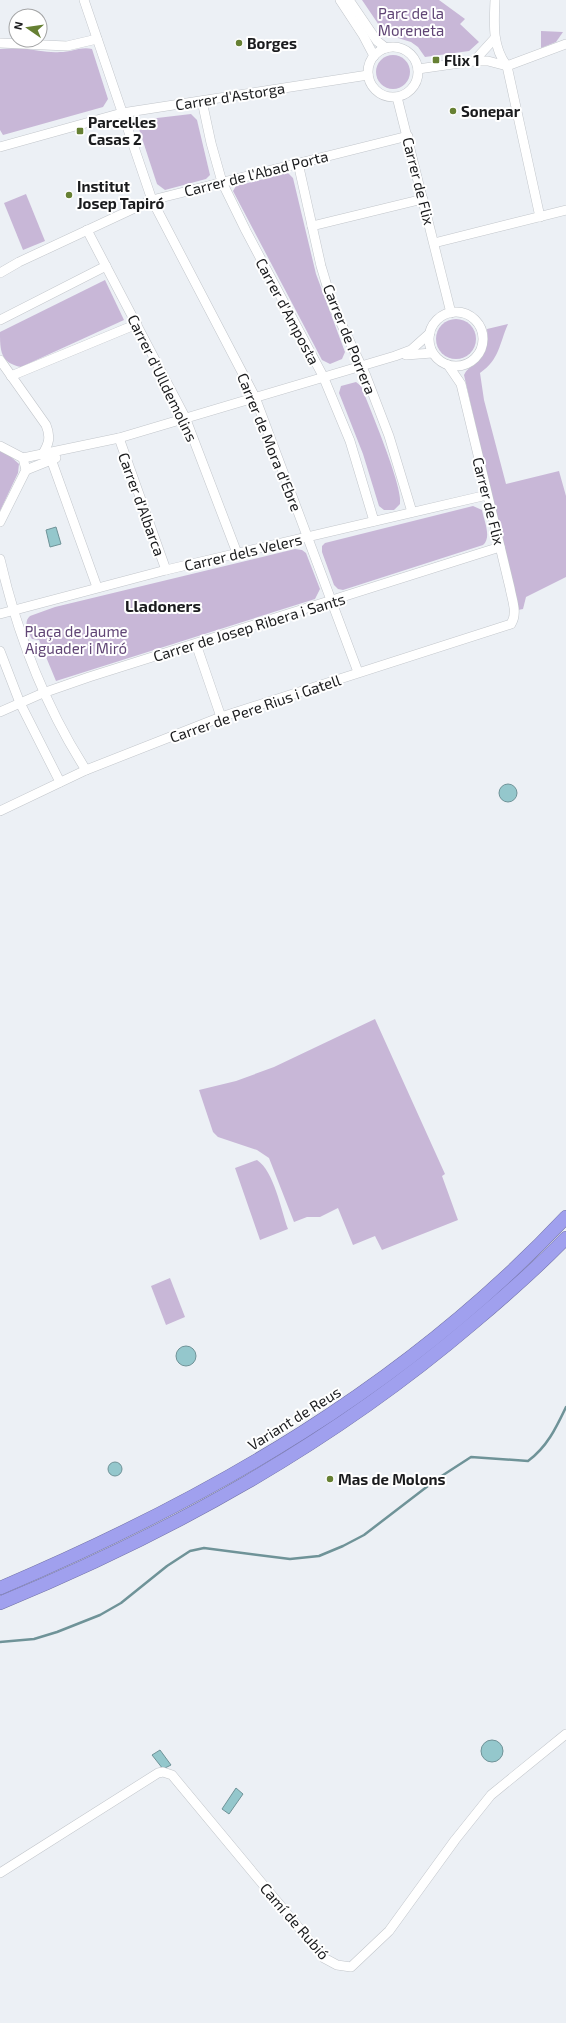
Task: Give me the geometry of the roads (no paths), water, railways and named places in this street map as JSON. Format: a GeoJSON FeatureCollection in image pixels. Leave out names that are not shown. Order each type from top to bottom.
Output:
{"type":"FeatureCollection","features":[{"type":"Feature","properties":{"kind":"highway","name":"Variant de Reus"},"geometry":{"type":"LineString","coordinates":[[0,1588],[63,1561],[147,1521],[209,1489],[295,1438],[359,1395],[428,1343],[489,1292],[566,1217]]}},
{"type":"Feature","properties":{"kind":"highway","name":"Variant de Reus"},"geometry":{"type":"LineString","coordinates":[[0,1603],[55,1580],[155,1533],[219,1500],[304,1450],[368,1406],[437,1354],[499,1301],[566,1238]]}},
{"type":"Feature","properties":{"kind":"street","name":"Carrer de Mora d'Ebre"},"geometry":{"type":"LineString","coordinates":[[84,0],[152,200],[255,396],[358,672]]}},
{"type":"Feature","properties":{"kind":"street"},"geometry":{"type":"LineString","coordinates":[[340,0],[363,35],[374,56]]}},
{"type":"Feature","properties":{"kind":"street"},"geometry":{"type":"LineString","coordinates":[[349,0],[377,41],[386,48]]}},
{"type":"Feature","properties":{"kind":"street"},"geometry":{"type":"LineString","coordinates":[[495,0],[495,38],[500,57],[507,66],[540,217]]}},
{"type":"Feature","properties":{"kind":"street"},"geometry":{"type":"LineString","coordinates":[[474,60],[495,38]]}},
{"type":"Feature","properties":{"kind":"street"},"geometry":{"type":"LineString","coordinates":[[0,43],[67,46],[97,39]]}},
{"type":"Feature","properties":{"kind":"street"},"geometry":{"type":"LineString","coordinates":[[418,70],[474,60],[488,61],[507,66],[566,44]]}},
{"type":"Feature","properties":{"kind":"street"},"geometry":{"type":"LineString","coordinates":[[386,48],[397,48],[405,51],[412,57],[418,70],[416,82],[412,88],[406,94],[397,97],[388,97],[378,92],[371,84],[368,75],[369,65],[374,56],[386,48]]}},
{"type":"Feature","properties":{"kind":"street","name":"Carrer d'Astorga"},"geometry":{"type":"LineString","coordinates":[[0,147],[122,113],[368,75]]}},
{"type":"Feature","properties":{"kind":"street","name":"Carrer de Flix"},"geometry":{"type":"LineString","coordinates":[[397,97],[408,136],[451,313]]}},
{"type":"Feature","properties":{"kind":"street","name":"Carrer d'Amposta"},"geometry":{"type":"LineString","coordinates":[[202,101],[210,143],[222,182],[249,238],[323,376],[350,441],[374,521]]}},
{"type":"Feature","properties":{"kind":"street","name":"Carrer de l'Abad Porta"},"geometry":{"type":"LineString","coordinates":[[2,269],[152,200],[408,136]]}},
{"type":"Feature","properties":{"kind":"street","name":"Carrer de Porrera"},"geometry":{"type":"LineString","coordinates":[[298,163],[321,266],[333,306],[359,365],[366,376],[389,436],[412,512]]}},
{"type":"Feature","properties":{"kind":"street"},"geometry":{"type":"LineString","coordinates":[[312,226],[423,199]]}},
{"type":"Feature","properties":{"kind":"street"},"geometry":{"type":"LineString","coordinates":[[434,243],[566,210]]}},
{"type":"Feature","properties":{"kind":"street","name":"Carrer d'Ulldemolins"},"geometry":{"type":"LineString","coordinates":[[87,230],[185,417],[237,553]]}},
{"type":"Feature","properties":{"kind":"street"},"geometry":{"type":"LineString","coordinates":[[0,320],[106,266]]}},
{"type":"Feature","properties":{"kind":"street"},"geometry":{"type":"LineString","coordinates":[[0,446],[24,458],[119,438],[411,350],[430,333],[436,322],[443,316],[451,313],[459,312],[470,316],[478,323],[482,333],[482,346],[478,355],[464,365],[448,365],[439,360],[432,353],[429,340],[430,333]]}},
{"type":"Feature","properties":{"kind":"street"},"geometry":{"type":"LineString","coordinates":[[11,376],[136,324]]}},
{"type":"Feature","properties":{"kind":"street"},"geometry":{"type":"LineString","coordinates":[[394,356],[432,353]]}},
{"type":"Feature","properties":{"kind":"street"},"geometry":{"type":"LineString","coordinates":[[0,360],[46,425],[50,434],[49,444],[42,454]]}},
{"type":"Feature","properties":{"kind":"street","name":"Carrer de Flix"},"geometry":{"type":"LineString","coordinates":[[448,365],[461,384],[511,595],[514,619]]}},
{"type":"Feature","properties":{"kind":"street","name":"Carrer de Flix"},"geometry":{"type":"LineString","coordinates":[[461,384],[464,365]]}},
{"type":"Feature","properties":{"kind":"street","name":"Carrer d'Albarca"},"geometry":{"type":"LineString","coordinates":[[119,438],[166,570]]}},
{"type":"Feature","properties":{"kind":"street"},"geometry":{"type":"LineString","coordinates":[[26,470],[51,459],[91,445]]}},
{"type":"Feature","properties":{"kind":"street"},"geometry":{"type":"LineString","coordinates":[[0,522],[26,470],[24,458]]}},
{"type":"Feature","properties":{"kind":"street"},"geometry":{"type":"LineString","coordinates":[[51,459],[97,587]]}},
{"type":"Feature","properties":{"kind":"street","name":"Carrer dels Velers"},"geometry":{"type":"LineString","coordinates":[[0,614],[97,587],[166,570],[412,512],[487,496]]}},
{"type":"Feature","properties":{"kind":"street","name":"Carrer de Josep Ribera i Sants"},"geometry":{"type":"LineString","coordinates":[[0,712],[45,692],[500,547]]}},
{"type":"Feature","properties":{"kind":"street"},"geometry":{"type":"LineString","coordinates":[[0,559],[14,610],[29,654],[66,739],[86,770]]}},
{"type":"Feature","properties":{"kind":"street","name":"Carrer de Pere Rius i Gatell"},"geometry":{"type":"LineString","coordinates":[[0,812],[86,770],[221,717],[358,672],[502,628],[511,624],[514,619]]}},
{"type":"Feature","properties":{"kind":"street"},"geometry":{"type":"LineString","coordinates":[[196,644],[221,717]]}},
{"type":"Feature","properties":{"kind":"street"},"geometry":{"type":"LineString","coordinates":[[0,651],[20,703],[60,782]]}},
{"type":"Feature","properties":{"kind":"street","name":"Camí de Rubió"},"geometry":{"type":"LineString","coordinates":[[0,1874],[158,1773],[167,1772],[172,1775],[324,1958],[337,1965],[351,1966],[388,1930],[455,1840],[491,1795],[566,1734]]}},
{"type":"Feature","properties":{"kind":"water"},"geometry":{"type":"Polygon","coordinates":[[[56,527],[61,544],[50,547],[46,530],[56,527]]]}},
{"type":"Feature","properties":{"kind":"water"},"geometry":{"type":"Polygon","coordinates":[[[508,784],[514,787],[517,793],[514,799],[508,802],[502,799],[499,793],[502,787],[508,784]]]}},
{"type":"Feature","properties":{"kind":"water"},"geometry":{"type":"Polygon","coordinates":[[[186,1346],[193,1349],[196,1356],[193,1363],[186,1366],[179,1363],[176,1356],[179,1349],[186,1346]]]}},
{"type":"Feature","properties":{"kind":"water"},"geometry":{"type":"Polygon","coordinates":[[[112,1462],[118,1462],[122,1466],[122,1472],[118,1476],[112,1476],[108,1472],[108,1466],[112,1462]]]}},
{"type":"Feature","properties":{"kind":"water"},"geometry":{"type":"Polygon","coordinates":[[[492,1740],[500,1743],[503,1751],[500,1759],[492,1762],[484,1759],[481,1751],[484,1743],[492,1740]]]}},
{"type":"Feature","properties":{"kind":"water"},"geometry":{"type":"Polygon","coordinates":[[[160,1750],[171,1765],[163,1769],[152,1755],[160,1750]]]}},
{"type":"Feature","properties":{"kind":"water"},"geometry":{"type":"Polygon","coordinates":[[[236,1788],[243,1794],[229,1814],[222,1809],[236,1788]]]}},
{"type":"Feature","properties":{"kind":"waterway"},"geometry":{"type":"LineString","coordinates":[[0,1642],[34,1639],[57,1632],[100,1615],[121,1603],[167,1566],[190,1551],[204,1548],[290,1559],[319,1556],[364,1535],[437,1479],[471,1457],[528,1461],[535,1456],[546,1443],[555,1430],[566,1407]]}},
{"type":"Feature","properties":{"kind":"place","name":"Borges"},"geometry":{"type":"Point","coordinates":[239,43]}},
{"type":"Feature","properties":{"kind":"place","name":"Flix 1"},"geometry":{"type":"Point","coordinates":[436,60]}},
{"type":"Feature","properties":{"kind":"place","name":"Sonepar"},"geometry":{"type":"Point","coordinates":[453,111]}},
{"type":"Feature","properties":{"kind":"place","name":"Parcel·les Casas 2"},"geometry":{"type":"Point","coordinates":[80,131]}},
{"type":"Feature","properties":{"kind":"place","name":"Institut Josep Tapiró"},"geometry":{"type":"Point","coordinates":[69,195]}},
{"type":"Feature","properties":{"kind":"place","name":"Mas de Molons"},"geometry":{"type":"Point","coordinates":[330,1479]}},
{"type":"Feature","properties":{"kind":"district","name":"Lladoners"},"geometry":{"type":"Point","coordinates":[163,605]}},
{"type":"Feature","properties":{"kind":"park label","name":"Parc de la Moreneta"},"geometry":{"type":"Point","coordinates":[411,22]}},
{"type":"Feature","properties":{"kind":"park label","name":"Plaça de Jaume Aiguader i Miró"},"geometry":{"type":"Point","coordinates":[76,640]}}]}
